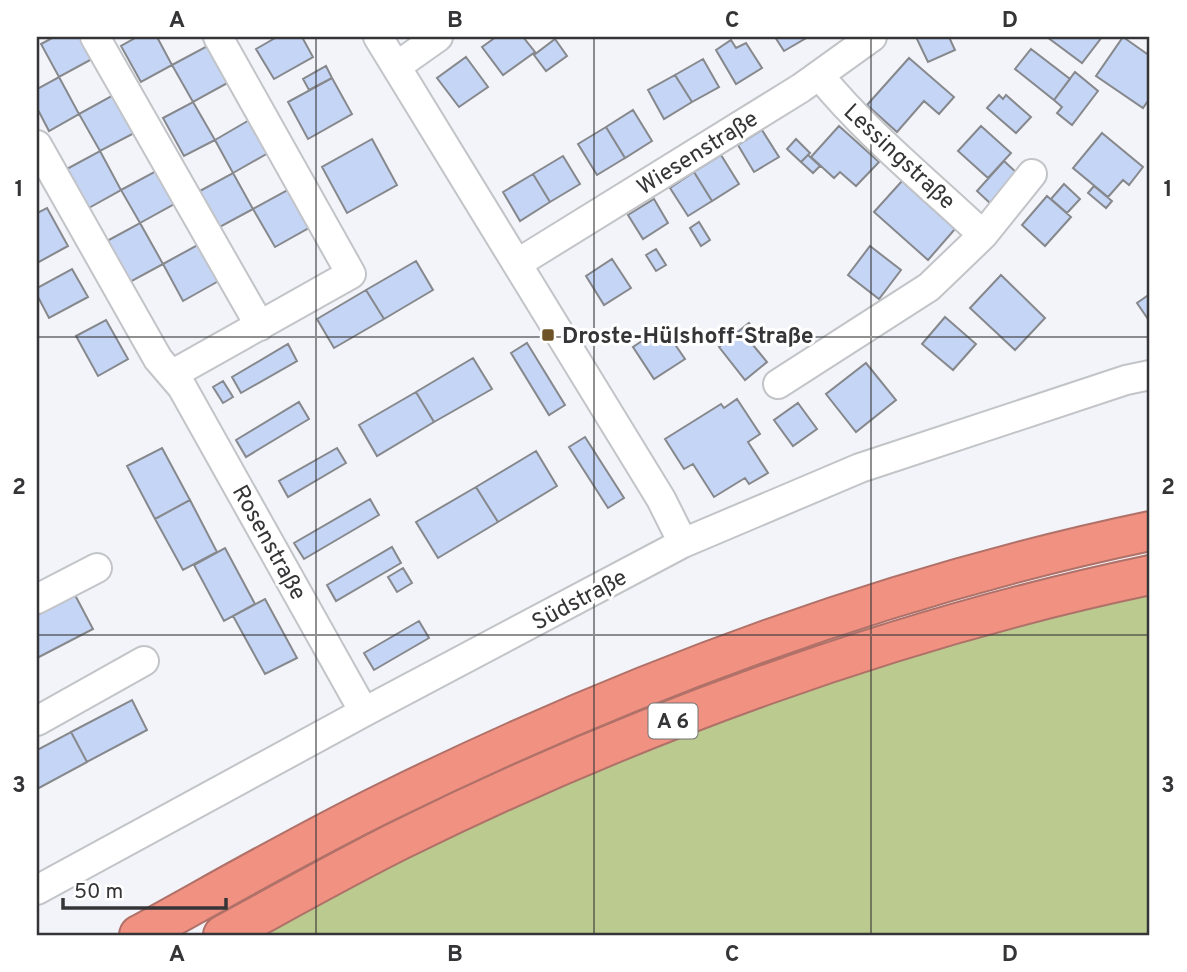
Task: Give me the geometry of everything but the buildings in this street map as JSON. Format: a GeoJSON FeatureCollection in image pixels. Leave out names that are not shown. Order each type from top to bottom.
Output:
{"type":"FeatureCollection","features":[{"type":"Feature","properties":{"kind":"highway","name":"A 6"},"geometry":{"type":"LineString","coordinates":[[139,935],[298,847],[387,802],[543,729],[669,678],[779,636],[976,574],[1150,531]]}},
{"type":"Feature","properties":{"kind":"highway","name":"A 6"},"geometry":{"type":"LineString","coordinates":[[223,935],[400,840],[550,771],[686,716],[895,642],[999,612],[1150,575]]}},
{"type":"Feature","properties":{"kind":"street"},"geometry":{"type":"LineString","coordinates":[[95,37],[260,326]]}},
{"type":"Feature","properties":{"kind":"street"},"geometry":{"type":"LineString","coordinates":[[173,374],[351,274],[218,37]]}},
{"type":"Feature","properties":{"kind":"street"},"geometry":{"type":"LineString","coordinates":[[378,37],[661,499],[683,543]]}},
{"type":"Feature","properties":{"kind":"street"},"geometry":{"type":"LineString","coordinates":[[397,66],[438,37]]}},
{"type":"Feature","properties":{"kind":"street","name":"Wiesenstraße"},"geometry":{"type":"LineString","coordinates":[[518,263],[818,75],[872,37]]}},
{"type":"Feature","properties":{"kind":"street","name":"Lessingstraße"},"geometry":{"type":"LineString","coordinates":[[818,75],[880,140],[983,235]]}},
{"type":"Feature","properties":{"kind":"street","name":"Rosenstraße"},"geometry":{"type":"LineString","coordinates":[[37,145],[158,359],[182,387],[365,712]]}},
{"type":"Feature","properties":{"kind":"street"},"geometry":{"type":"LineString","coordinates":[[778,384],[929,287],[983,235],[1032,174]]}},
{"type":"Feature","properties":{"kind":"street","name":"Südstraße"},"geometry":{"type":"LineString","coordinates":[[37,890],[683,543],[860,468],[1114,384],[1150,375]]}},
{"type":"Feature","properties":{"kind":"street"},"geometry":{"type":"LineString","coordinates":[[37,599],[97,568]]}},
{"type":"Feature","properties":{"kind":"street"},"geometry":{"type":"LineString","coordinates":[[37,721],[144,661]]}},
{"type":"Feature","properties":{"kind":"green space"},"geometry":{"type":"Polygon","coordinates":[[[1150,584],[1150,935],[249,935],[278,918],[680,728],[889,654],[1150,584]]]}},
{"type":"Feature","properties":{"kind":"place","name":"Droste-Hülshoff-Straße"},"geometry":{"type":"Point","coordinates":[548,335]}}]}
